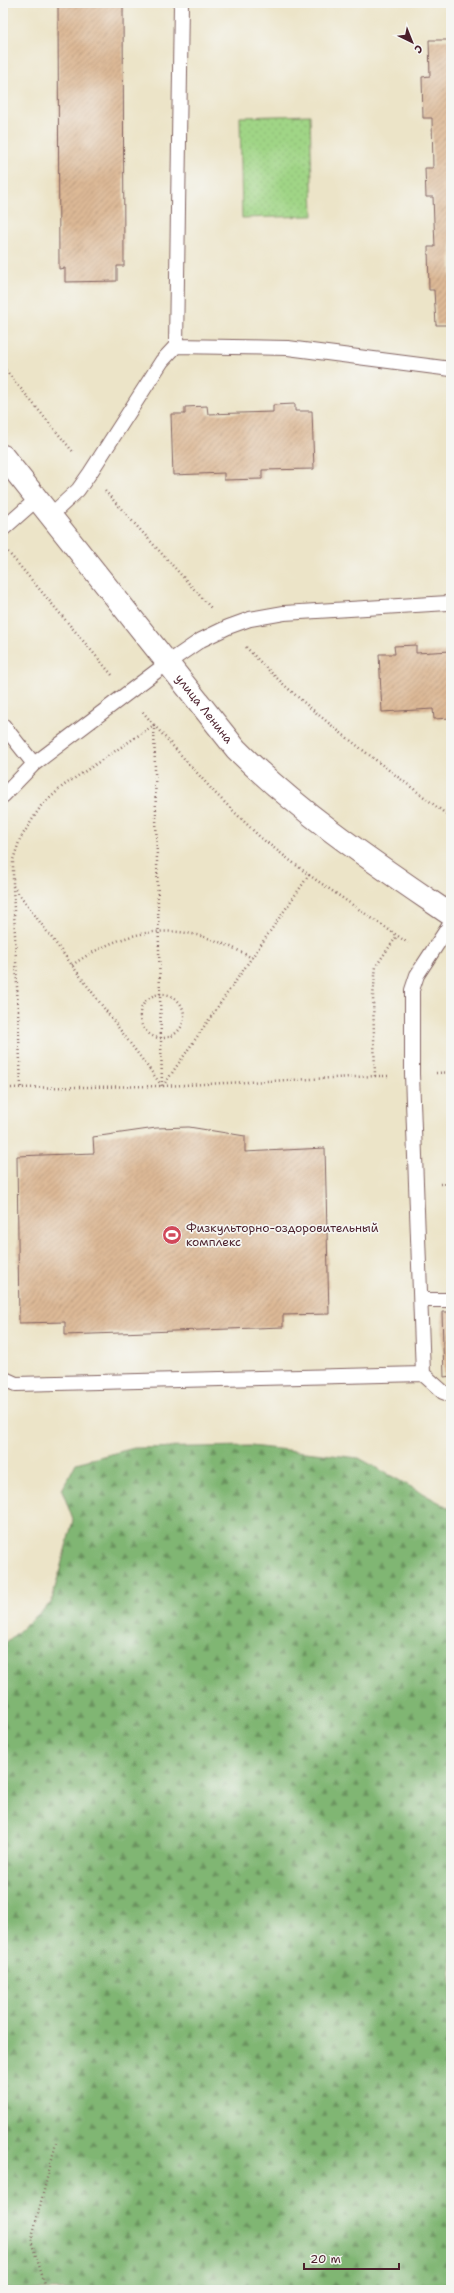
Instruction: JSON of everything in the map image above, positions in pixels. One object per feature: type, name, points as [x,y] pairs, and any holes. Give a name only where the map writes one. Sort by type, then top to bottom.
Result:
[{"type":"street","name":"улица Ленина","points":[[3,456],[166,664],[236,750],[272,785],[346,843],[451,915]]},
{"type":"lane","points":[[50,516],[78,490],[162,361],[176,346],[181,3]]},
{"type":"lane","points":[[176,346],[288,348],[451,368]]},
{"type":"lane","points":[[3,529],[37,499]]},
{"type":"lane","points":[[3,796],[34,764],[166,664],[201,640],[228,627],[250,619],[284,613],[448,603],[451,601]]},
{"type":"lane","points":[[3,726],[34,764]]},
{"type":"lane","points":[[423,1374],[411,1007],[412,990],[417,975],[428,956],[451,923]]},
{"type":"lane","points":[[421,1300],[451,1300]]},
{"type":"lane","points":[[3,1378],[16,1384],[423,1374],[443,1392],[451,1395]]},
{"type":"path","points":[[3,367],[90,473],[270,673],[300,699],[451,818]]},
{"type":"path","points":[[3,546],[154,725],[216,794],[261,838],[309,875],[428,956]]},
{"type":"path","points":[[21,1087],[13,886],[13,860],[20,839],[41,806],[63,786],[154,725]]},
{"type":"path","points":[[154,725],[162,1086]]},
{"type":"path","points":[[162,1086],[309,875]]},
{"type":"path","points":[[13,886],[162,1086]]},
{"type":"path","points":[[72,965],[95,950],[120,938],[174,931],[202,935],[228,944],[252,958]]},
{"type":"path","points":[[3,1088],[162,1086],[375,1076],[373,996],[376,966],[397,936]]},
{"type":"path","points":[[160,993],[172,996],[181,1003],[184,1015],[182,1027],[173,1036],[161,1039],[150,1036],[142,1028],[138,1017],[141,1005],[149,997],[160,993]]},
{"type":"path","points":[[47,2290],[31,2241],[56,2143]]},
{"type":"green space","points":[[310,115],[313,216],[242,218],[240,117]]},
{"type":"green space","points":[[251,1446],[359,1458],[451,1509],[451,2290],[3,2290],[3,1645],[51,1603],[73,1520],[62,1490],[76,1463],[134,1448]]},
{"type":"building","points":[[58,3],[123,3],[124,266],[117,266],[117,281],[65,282],[65,268],[59,269]]},
{"type":"building","points":[[429,40],[451,40],[451,325],[436,325],[434,290],[429,290],[428,247],[435,247],[433,197],[426,197],[425,168],[433,168],[432,118],[423,118],[422,77],[430,76]]},
{"type":"building","points":[[295,404],[295,411],[312,411],[314,469],[262,470],[262,479],[224,480],[224,473],[173,475],[171,414],[185,414],[185,407],[207,406],[208,414],[273,412],[273,405]]},
{"type":"building","points":[[416,645],[416,653],[451,651],[451,718],[434,719],[433,709],[382,712],[379,654],[395,654],[394,646]]},
{"type":"building","name":"Физкульторно-оздоровительный комплекс","points":[[189,1127],[245,1136],[245,1152],[325,1148],[329,1314],[283,1315],[283,1327],[65,1335],[65,1322],[19,1323],[17,1156],[94,1153],[93,1137],[156,1128]]},
{"type":"building","points":[[442,1312],[451,1312],[451,1376],[444,1377]]},
{"type":"place","name":"Физкульторно-оздоровительный комплекс","points":[[172,1235]]}]
